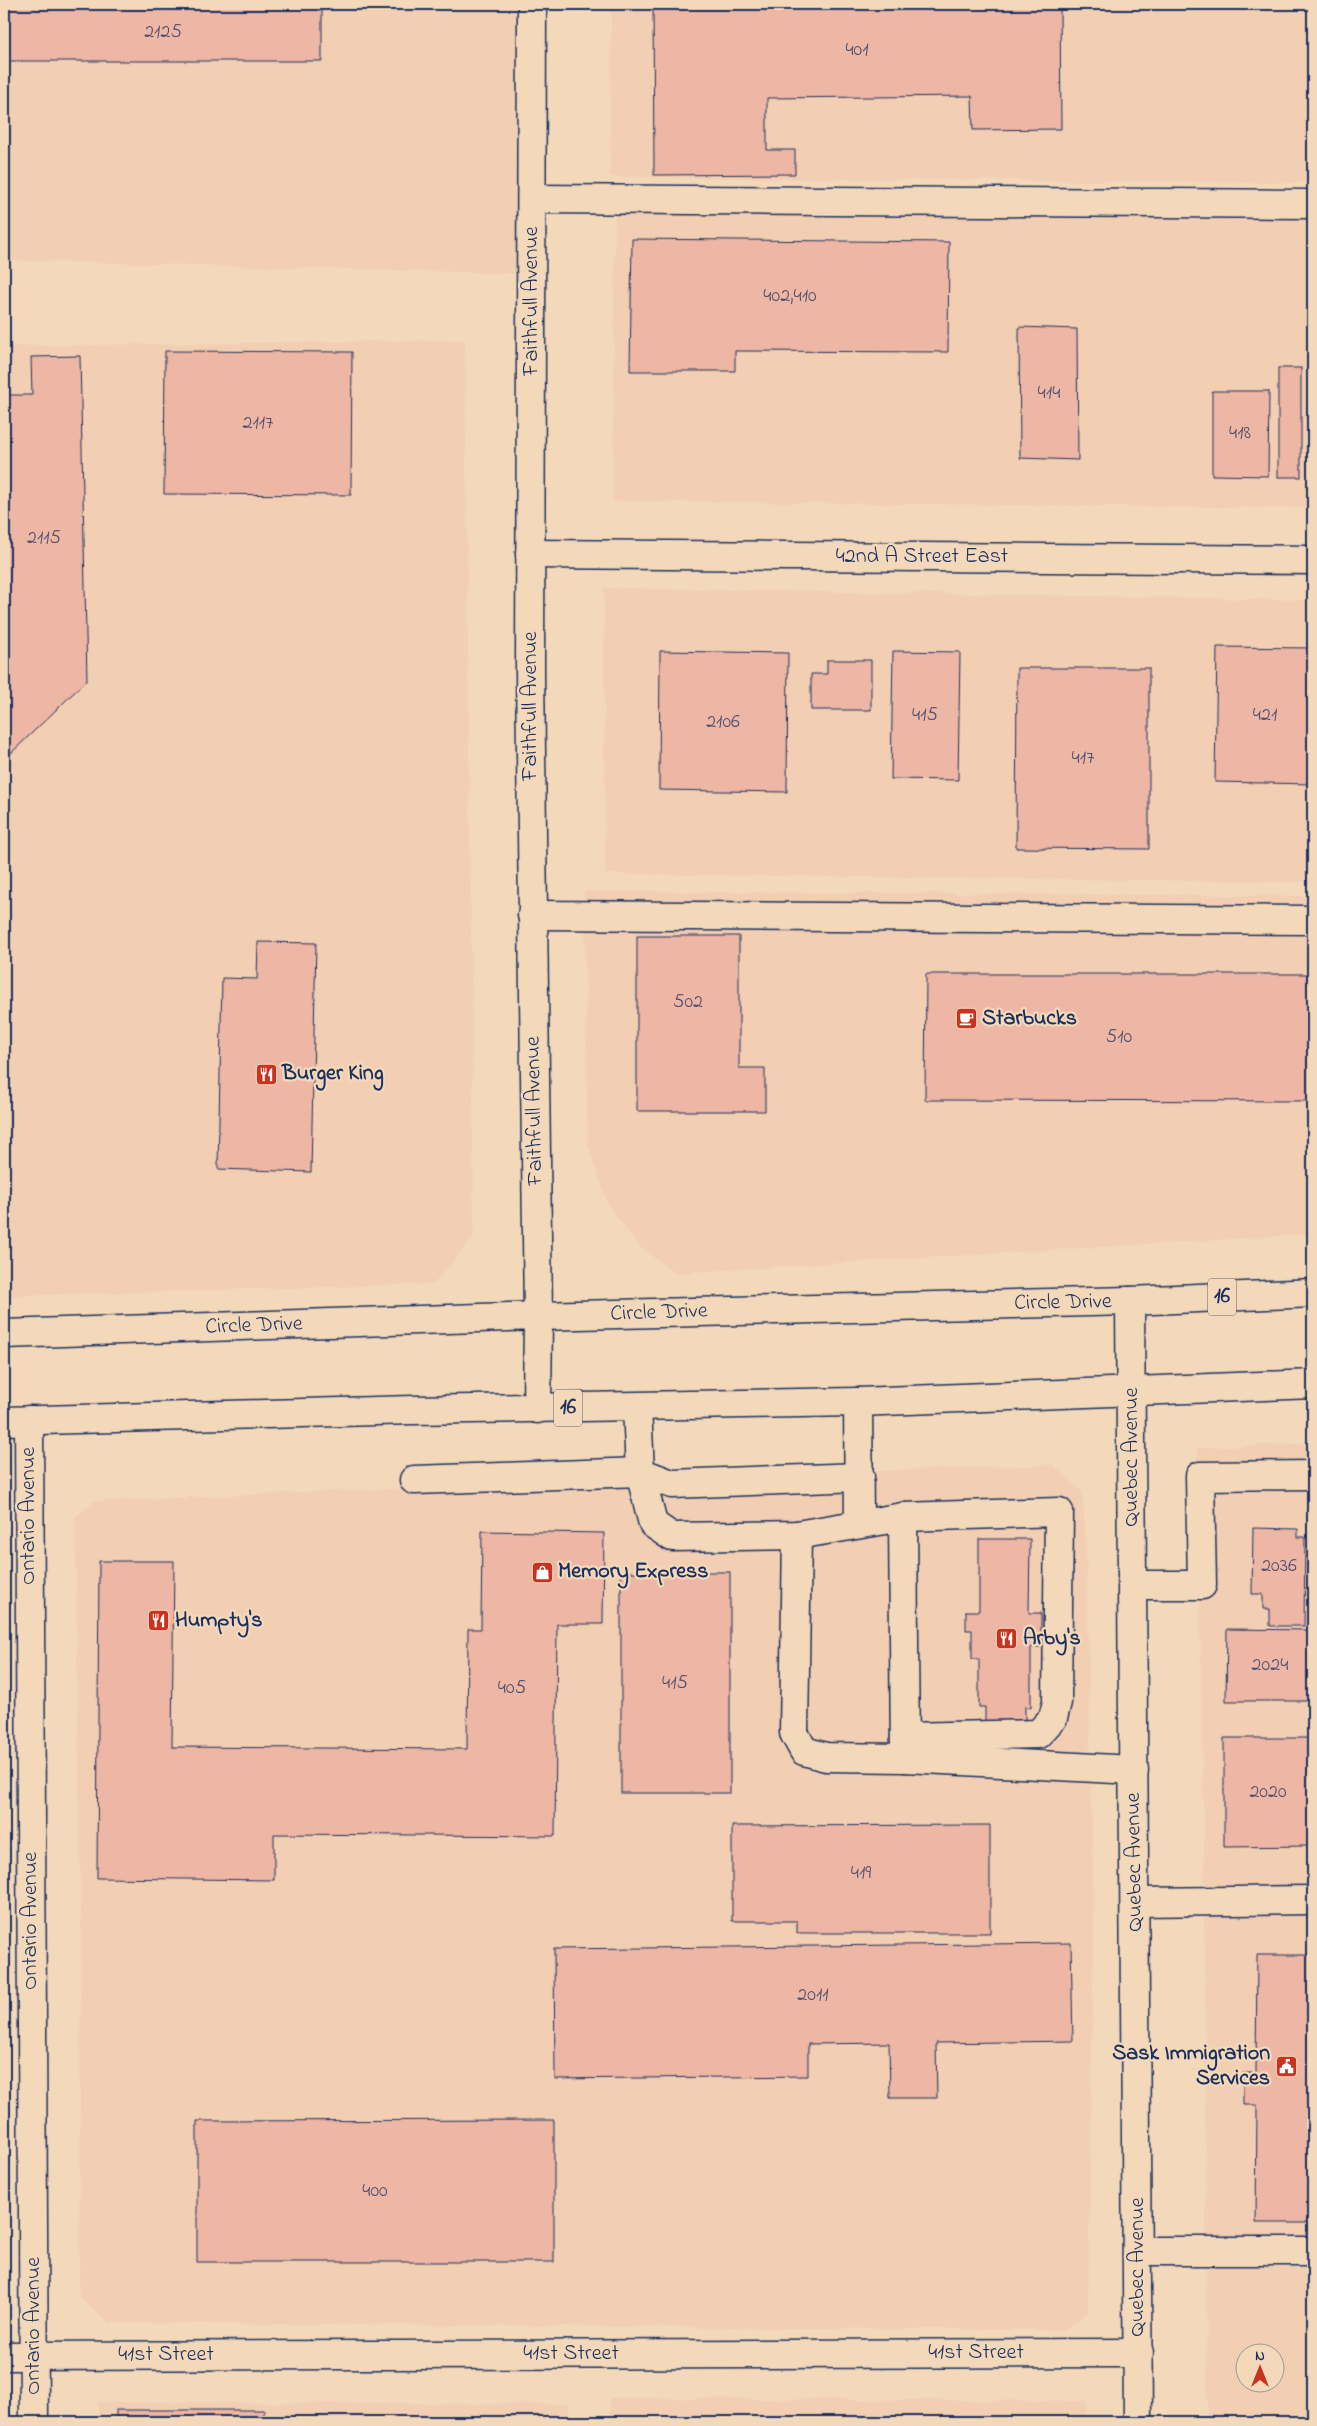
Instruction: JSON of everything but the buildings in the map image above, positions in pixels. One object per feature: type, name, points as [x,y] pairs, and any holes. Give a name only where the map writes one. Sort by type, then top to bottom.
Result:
[{"type":"main road","name":"Faithfull Avenue","points":[[532,4],[530,554],[532,915],[538,1316],[537,1409]]},
{"type":"main road","points":[[532,199],[1313,204]]},
{"type":"main road","name":"42nd A Street East","points":[[530,554],[1313,560]]},
{"type":"main road","points":[[532,915],[1313,920]]},
{"type":"main road","name":"Circle Drive","points":[[4,1334],[538,1316],[1130,1301],[1313,1293]]},
{"type":"main road","name":"Quebec Avenue","points":[[1130,1301],[1138,2422]]},
{"type":"main road","name":"16","points":[[16,1420],[858,1402],[1313,1384]]},
{"type":"main road","points":[[858,1402],[859,1523]]},
{"type":"main road","points":[[637,1407],[640,1472],[652,1524],[672,1537],[796,1535],[903,1517],[1059,1512],[1057,1702],[1053,1718],[1038,1734],[826,1756],[804,1751],[794,1733],[796,1535]]},
{"type":"main road","name":"Ontario Avenue","points":[[16,1420],[34,2422]]},
{"type":"main road","points":[[414,1480],[640,1472],[672,1484],[860,1477]]},
{"type":"main road","points":[[1133,1585],[1202,1585],[1200,1476],[1313,1475]]},
{"type":"main road","points":[[903,1517],[905,1748]]},
{"type":"main road","points":[[905,1748],[1134,1770]]},
{"type":"main road","points":[[1135,1902],[1313,1900]]},
{"type":"main road","points":[[1138,2251],[1313,2251]]},
{"type":"main road","name":"41st Street","points":[[4,2356],[1139,2352]]},
{"type":"shaded area","points":[[4,4],[532,4],[532,274],[4,260]]},
{"type":"shaded area","points":[[611,4],[1313,4],[1313,183],[610,177]]},
{"type":"shaded area","points":[[615,211],[1313,217],[1313,508],[613,501]]},
{"type":"shaded area","points":[[465,340],[474,1236],[434,1284],[4,1296],[4,346]]},
{"type":"shaded area","points":[[604,588],[1313,600],[1313,882],[605,874]]},
{"type":"shaded area","points":[[584,891],[1313,896],[1313,1234],[675,1273],[639,1246],[609,1207],[588,1145]]},
{"type":"shaded area","points":[[1313,1443],[1313,2422],[1207,2422],[1204,1849],[1197,1448]]},
{"type":"shaded area","points":[[1053,1465],[1082,1491],[1086,1540],[1094,1930],[1088,2312],[1066,2330],[110,2323],[79,2297],[81,1915],[75,1517],[95,1501],[607,1480]]},
{"type":"shaded area","points":[[610,2398],[1086,2401],[1086,2422],[610,2422]]},
{"type":"shaded area","points":[[98,2402],[568,2404],[568,2422],[98,2422]]},
{"type":"place","name":"Starbucks","points":[[966,1019]]},
{"type":"place","name":"Burger King","points":[[266,1074]]},
{"type":"place","name":"Memory Express","points":[[542,1572]]},
{"type":"place","name":"Humpty's","points":[[159,1621]]},
{"type":"place","name":"Arby's","points":[[1007,1639]]},
{"type":"place","name":"Sask Immigration Services","points":[[1286,2067]]}]
